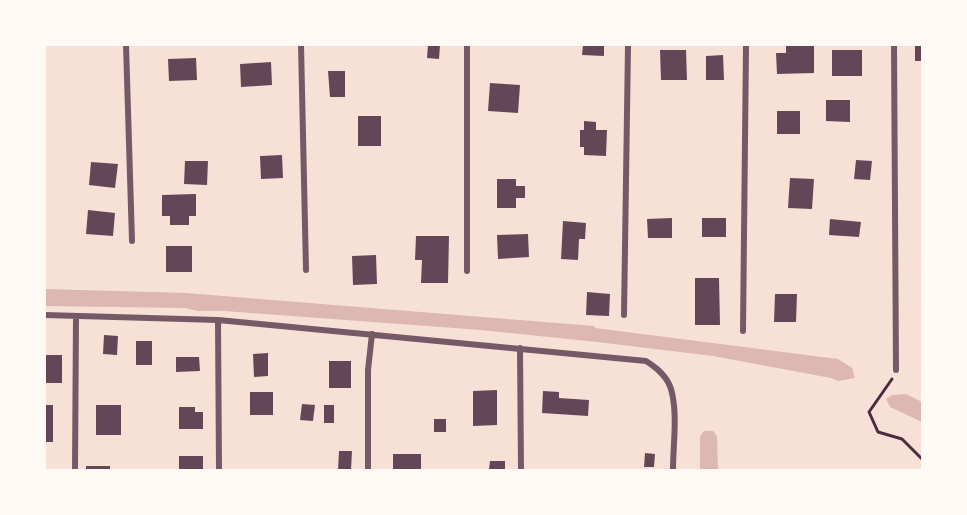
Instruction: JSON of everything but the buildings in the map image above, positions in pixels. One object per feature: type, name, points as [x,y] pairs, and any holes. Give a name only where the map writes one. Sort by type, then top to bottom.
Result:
[{"type":"street","points":[[126,45],[132,241]]},
{"type":"street","points":[[301,45],[306,270]]},
{"type":"street","points":[[467,45],[467,271]]},
{"type":"street","points":[[624,315],[628,45]]},
{"type":"street","points":[[743,331],[746,45]]},
{"type":"street","points":[[894,45],[896,370]]},
{"type":"street","points":[[45,315],[218,320],[646,361],[660,370],[671,388],[674,411],[673,470]]},
{"type":"street","points":[[75,470],[76,316]]},
{"type":"street","points":[[218,320],[219,470]]},
{"type":"street","points":[[368,470],[368,370],[372,334]]},
{"type":"street","points":[[520,348],[521,470]]},
{"type":"path","points":[[896,370],[869,412],[878,432],[902,439],[922,459]]},
{"type":"shaded area","points":[[45,289],[186,293],[594,326],[595,328],[838,359],[852,368],[855,378],[838,381],[713,356],[481,330],[198,311],[185,308],[45,306]]},
{"type":"shaded area","points":[[906,394],[922,402],[922,422],[890,407],[886,399],[892,395]]},
{"type":"shaded area","points":[[704,431],[713,431],[717,436],[718,470],[700,470],[700,436]]}]
